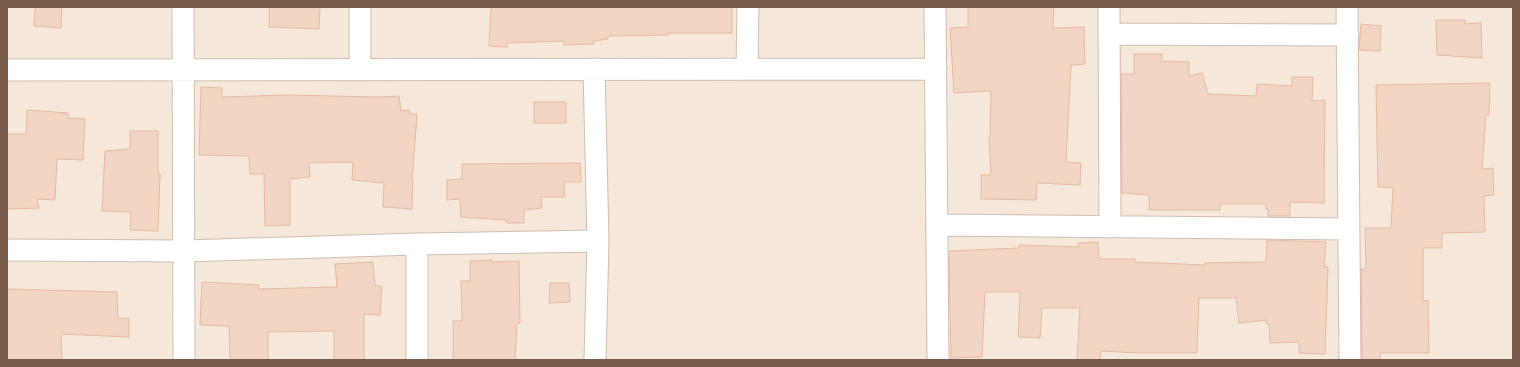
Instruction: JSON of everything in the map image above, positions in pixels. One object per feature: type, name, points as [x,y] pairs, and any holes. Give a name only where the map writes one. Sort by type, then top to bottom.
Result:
[{"type":"street","points":[[182,7],[184,360]]},
{"type":"street","points":[[360,7],[360,69]]},
{"type":"street","points":[[747,68],[748,7]]},
{"type":"street","points":[[935,7],[938,360]]},
{"type":"street","points":[[1109,7],[1110,227]]},
{"type":"street","points":[[1348,7],[1350,360]]},
{"type":"street","points":[[1109,34],[1348,35]]},
{"type":"street","points":[[7,70],[747,68],[936,69]]},
{"type":"street","points":[[594,69],[598,241],[595,360]]},
{"type":"street","points":[[937,225],[1349,229]]},
{"type":"street","points":[[7,250],[184,251],[417,244],[598,241]]},
{"type":"street","points":[[416,360],[417,244]]},
{"type":"shaded area","points":[[7,7],[1513,7],[1513,360],[7,360]]},
{"type":"building","points":[[35,7],[62,7],[61,28],[34,26]]},
{"type":"building","points":[[269,7],[320,7],[319,29],[269,27]]},
{"type":"building","points":[[491,7],[732,7],[732,33],[668,33],[668,35],[608,36],[608,39],[594,41],[594,44],[564,45],[564,41],[507,43],[507,47],[489,46]]},
{"type":"building","points":[[968,7],[1054,7],[1053,28],[1084,27],[1085,64],[1071,65],[1066,162],[1081,163],[1080,185],[1037,183],[1036,200],[981,199],[981,175],[991,175],[989,137],[991,91],[954,93],[950,28],[968,27]]},
{"type":"building","points":[[1436,20],[1465,20],[1465,24],[1481,23],[1482,58],[1437,55]]},
{"type":"building","points":[[1361,24],[1381,26],[1380,51],[1359,50]]},
{"type":"building","points":[[1134,54],[1162,54],[1162,61],[1189,62],[1189,76],[1202,73],[1208,94],[1256,96],[1257,84],[1292,86],[1292,77],[1313,77],[1312,101],[1325,100],[1324,203],[1290,202],[1290,216],[1268,216],[1266,204],[1220,204],[1220,210],[1149,210],[1149,195],[1122,193],[1121,74],[1134,74]]},
{"type":"building","points":[[1490,83],[1489,115],[1486,115],[1482,169],[1493,168],[1494,195],[1484,196],[1485,232],[1442,233],[1442,248],[1423,248],[1423,301],[1428,300],[1429,353],[1380,353],[1380,360],[1362,360],[1361,269],[1366,269],[1365,228],[1391,228],[1393,188],[1378,187],[1376,85]]},
{"type":"building","points":[[201,87],[222,88],[222,97],[288,95],[399,96],[401,111],[409,110],[410,114],[417,114],[412,181],[412,209],[383,207],[384,183],[352,180],[353,162],[309,163],[310,177],[290,179],[290,225],[265,226],[264,174],[250,174],[249,156],[199,155]]},
{"type":"building","points":[[534,102],[566,102],[566,123],[534,123]]},
{"type":"building","points":[[27,110],[68,113],[68,118],[85,119],[83,160],[57,159],[55,200],[37,199],[39,208],[7,209],[7,134],[26,134]]},
{"type":"building","points":[[130,131],[158,131],[158,174],[160,174],[158,231],[130,230],[131,212],[102,211],[105,151],[130,149]]},
{"type":"building","points":[[580,163],[581,182],[564,182],[565,197],[541,197],[542,208],[524,210],[524,223],[506,223],[506,220],[461,217],[460,199],[447,200],[447,180],[462,179],[462,164]]},
{"type":"building","points":[[1267,240],[1326,242],[1324,267],[1328,267],[1325,354],[1299,353],[1299,342],[1270,343],[1269,324],[1266,324],[1266,320],[1239,323],[1236,298],[1199,298],[1197,353],[1139,353],[1101,351],[1100,360],[1077,360],[1080,308],[1042,308],[1040,338],[1018,337],[1020,292],[985,292],[982,357],[951,358],[949,251],[1019,248],[1019,245],[1078,247],[1078,243],[1098,242],[1099,259],[1135,259],[1135,262],[1205,265],[1205,263],[1266,262]]},
{"type":"building","points":[[492,260],[492,262],[519,261],[520,323],[517,323],[515,360],[453,360],[453,321],[462,321],[461,281],[470,281],[470,261]]},
{"type":"building","points":[[373,262],[375,286],[382,286],[380,315],[364,314],[364,360],[334,360],[334,331],[268,332],[268,360],[230,360],[229,326],[200,325],[202,282],[259,285],[258,289],[337,287],[335,264]]},
{"type":"building","points":[[550,283],[569,283],[570,302],[549,303]]},
{"type":"building","points":[[7,289],[117,292],[118,318],[129,319],[129,337],[61,334],[62,360],[7,360]]}]
